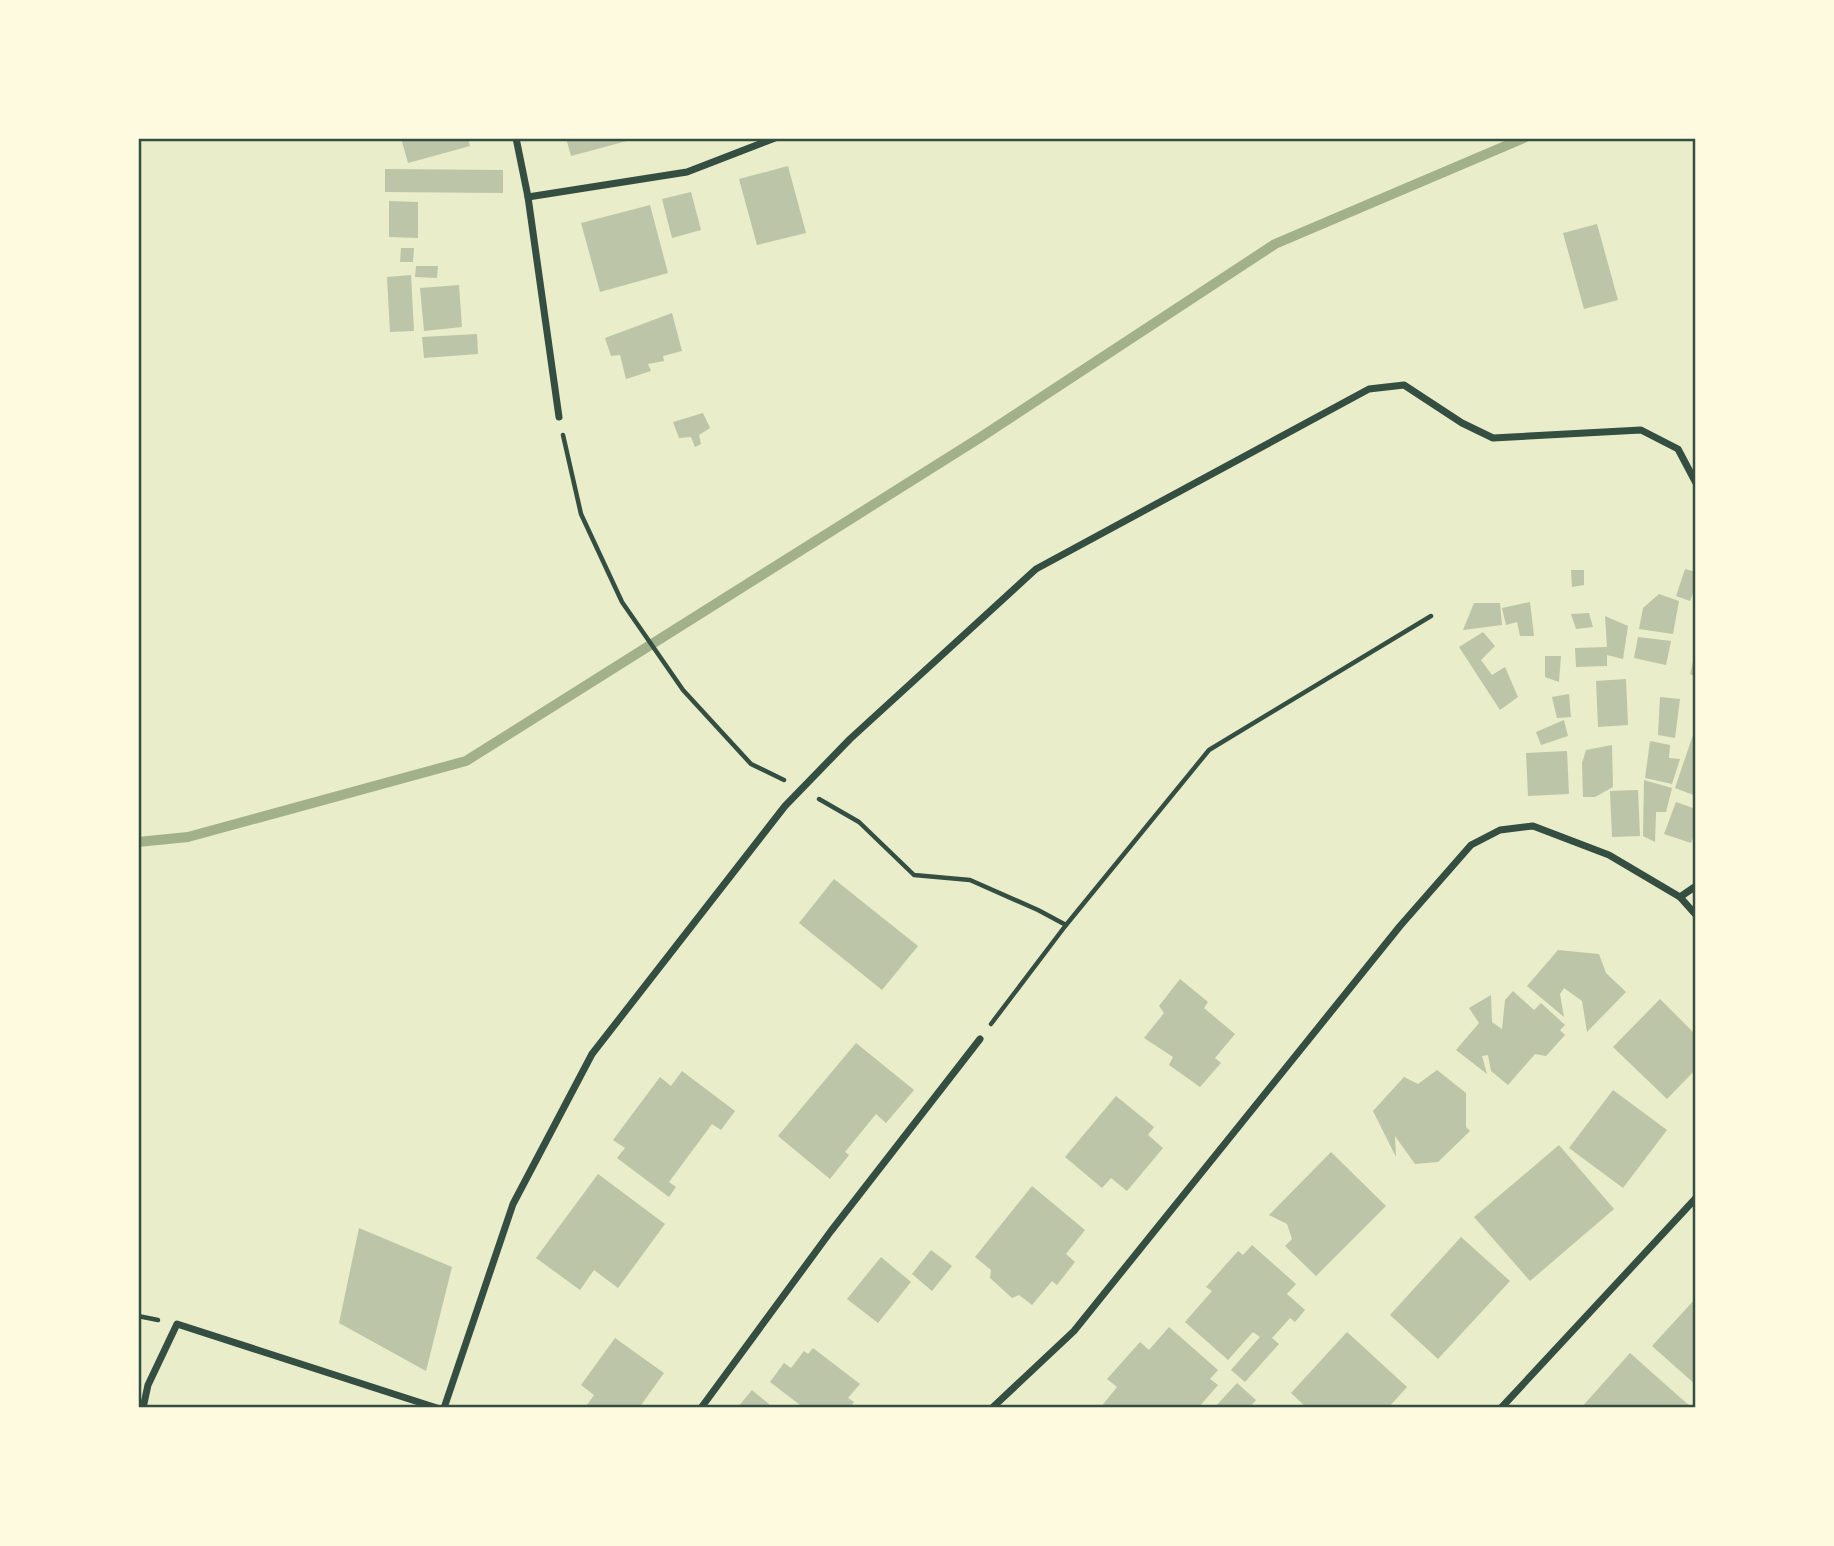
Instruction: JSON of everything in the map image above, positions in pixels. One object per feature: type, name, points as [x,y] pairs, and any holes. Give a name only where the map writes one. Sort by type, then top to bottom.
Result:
[{"type":"street","points":[[516,138],[528,197],[559,417]]},
{"type":"street","points":[[528,197],[687,172],[775,138]]},
{"type":"street","points":[[444,1408],[513,1204],[592,1054],[785,806],[850,739],[1036,569],[1369,389],[1404,385],[1462,423],[1493,438],[1642,430],[1678,449],[1696,483]]},
{"type":"street","points":[[992,1408],[1074,1331],[1392,937],[1471,845],[1500,830],[1534,826],[1609,855],[1680,897],[1696,915]]},
{"type":"street","points":[[1680,897],[1696,886]]},
{"type":"street","points":[[701,1408],[831,1231],[980,1039]]},
{"type":"street","points":[[1500,1408],[1696,1198]]},
{"type":"street","points":[[143,1408],[148,1385],[177,1324],[437,1408]]},
{"type":"path","points":[[559,417],[581,514],[622,602],[683,690],[751,764],[802,789],[859,822],[914,875],[970,880],[1038,909],[1066,925]]},
{"type":"path","points":[[980,1039],[1066,925],[1209,750],[1431,616]]},
{"type":"building","points":[[401,138],[468,138],[470,146],[408,163]]},
{"type":"building","points":[[566,138],[626,138],[627,141],[571,156]]},
{"type":"building","points":[[788,166],[806,233],[757,245],[739,179]]},
{"type":"building","points":[[385,169],[503,170],[503,193],[385,192]]},
{"type":"building","points":[[691,192],[701,230],[672,238],[662,199]]},
{"type":"building","points":[[389,201],[418,202],[418,238],[389,237]]},
{"type":"building","points":[[650,205],[668,273],[600,292],[581,223]]},
{"type":"building","points":[[1597,224],[1618,300],[1584,309],[1563,233]]},
{"type":"building","points":[[401,248],[414,248],[413,262],[400,262]]},
{"type":"building","points":[[416,266],[438,266],[437,278],[415,277]]},
{"type":"building","points":[[411,275],[414,331],[390,332],[387,277]]},
{"type":"building","points":[[459,285],[462,327],[424,331],[420,288]]},
{"type":"building","points":[[672,313],[682,351],[663,356],[664,361],[648,364],[651,371],[626,379],[620,355],[611,356],[605,338]]},
{"type":"building","points":[[477,334],[478,354],[424,358],[422,337]]},
{"type":"building","points":[[703,413],[710,428],[699,435],[701,444],[695,447],[691,437],[679,438],[673,422]]},
{"type":"building","points":[[1685,569],[1696,572],[1696,585],[1690,601],[1676,596]]},
{"type":"building","points":[[1571,570],[1584,570],[1584,585],[1572,587]]},
{"type":"building","points":[[1659,594],[1679,601],[1673,634],[1639,629],[1643,608]]},
{"type":"building","points":[[1530,602],[1534,636],[1520,636],[1517,622],[1506,625],[1502,608]]},
{"type":"building","points":[[1474,603],[1500,603],[1502,625],[1463,630]]},
{"type":"building","points":[[1589,613],[1593,627],[1576,629],[1571,614]]},
{"type":"building","points":[[1605,616],[1628,626],[1623,659],[1607,655],[1607,666],[1576,667],[1575,648],[1607,647]]},
{"type":"building","points":[[1483,632],[1495,646],[1481,660],[1492,675],[1505,667],[1518,697],[1500,710],[1459,647]]},
{"type":"building","points":[[1638,637],[1671,641],[1666,665],[1634,658]]},
{"type":"building","points":[[1696,653],[1696,677],[1690,674]]},
{"type":"building","points":[[1545,656],[1561,656],[1559,682],[1545,677]]},
{"type":"building","points":[[1626,679],[1628,725],[1598,727],[1596,681]]},
{"type":"building","points":[[1569,694],[1571,717],[1557,718],[1552,697]]},
{"type":"building","points":[[1660,697],[1680,699],[1675,738],[1658,735]]},
{"type":"building","points":[[1564,720],[1568,736],[1541,745],[1536,732]]},
{"type":"building","points":[[1696,729],[1696,796],[1675,788]]},
{"type":"building","points":[[1650,741],[1670,745],[1669,758],[1680,759],[1672,784],[1645,778]]},
{"type":"building","points":[[1612,745],[1613,787],[1595,797],[1583,797],[1582,763],[1586,750]]},
{"type":"building","points":[[1567,751],[1569,794],[1528,796],[1526,753]]},
{"type":"building","points":[[1644,780],[1672,788],[1666,812],[1656,812],[1655,842],[1643,836]]},
{"type":"building","points":[[1638,790],[1640,836],[1612,837],[1610,791]]},
{"type":"building","points":[[1676,802],[1696,809],[1696,831],[1691,843],[1664,834]]},
{"type":"building","points":[[834,879],[918,946],[882,990],[799,923]]},
{"type":"building","points":[[1558,950],[1599,954],[1606,973],[1626,992],[1587,1032],[1582,1001],[1564,988],[1560,994],[1564,1017],[1527,986]]},
{"type":"building","points":[[1180,979],[1208,1002],[1204,1008],[1235,1034],[1215,1058],[1221,1063],[1200,1087],[1169,1065],[1173,1057],[1144,1038],[1164,1013],[1159,1006]]},
{"type":"building","points":[[1513,991],[1534,1010],[1541,1003],[1565,1025],[1560,1030],[1565,1035],[1546,1056],[1535,1054],[1508,1085],[1491,1071],[1488,1055],[1482,1056],[1487,1074],[1456,1050],[1479,1023],[1469,1008],[1491,995],[1492,1022],[1502,1029],[1505,1000]]},
{"type":"building","points":[[1660,999],[1696,1035],[1696,1069],[1667,1099],[1613,1047]]},
{"type":"building","points":[[856,1043],[914,1090],[886,1123],[876,1114],[845,1152],[849,1155],[830,1179],[778,1136]]},
{"type":"building","points":[[1437,1070],[1466,1093],[1466,1127],[1470,1131],[1438,1162],[1415,1164],[1395,1136],[1396,1157],[1373,1111],[1404,1077],[1418,1084]]},
{"type":"building","points":[[682,1071],[735,1111],[721,1130],[712,1124],[669,1182],[676,1187],[669,1197],[617,1158],[625,1148],[613,1140],[660,1077],[671,1086]]},
{"type":"building","points":[[1613,1090],[1667,1130],[1623,1188],[1569,1148]]},
{"type":"building","points":[[1116,1096],[1154,1127],[1148,1135],[1163,1148],[1127,1191],[1111,1178],[1102,1188],[1065,1157]]},
{"type":"building","points":[[1559,1145],[1614,1209],[1530,1281],[1474,1217]]},
{"type":"building","points":[[1331,1152],[1386,1206],[1316,1276],[1285,1246],[1292,1239],[1287,1224],[1269,1215]]},
{"type":"building","points":[[598,1174],[665,1224],[618,1288],[594,1270],[580,1290],[536,1258]]},
{"type":"building","points":[[1032,1186],[1085,1230],[1066,1254],[1075,1262],[1057,1285],[1052,1281],[1032,1305],[1019,1295],[1012,1298],[990,1278],[991,1270],[975,1257]]},
{"type":"building","points":[[359,1228],[452,1267],[426,1371],[339,1323]]},
{"type":"building","points":[[1461,1237],[1510,1281],[1438,1359],[1390,1315]]},
{"type":"building","points":[[1252,1245],[1296,1284],[1287,1294],[1305,1310],[1295,1322],[1290,1318],[1272,1338],[1279,1344],[1245,1382],[1231,1370],[1260,1337],[1253,1332],[1228,1360],[1185,1322],[1212,1291],[1206,1287],[1238,1251],[1243,1255]]},
{"type":"building","points":[[931,1250],[952,1266],[932,1291],[912,1274]]},
{"type":"building","points":[[881,1257],[911,1282],[878,1323],[847,1299]]},
{"type":"building","points":[[1696,1298],[1696,1385],[1652,1346]]},
{"type":"building","points":[[1169,1327],[1218,1370],[1210,1379],[1218,1385],[1198,1408],[1100,1408],[1117,1387],[1107,1379],[1140,1342],[1149,1350]]},
{"type":"building","points":[[1347,1332],[1407,1387],[1388,1408],[1307,1408],[1291,1393]]},
{"type":"building","points":[[615,1338],[664,1373],[639,1408],[585,1408],[594,1395],[581,1385]]},
{"type":"building","points":[[813,1348],[860,1384],[848,1398],[854,1402],[850,1408],[804,1408],[770,1382],[784,1363],[791,1368],[804,1351],[808,1354]]},
{"type":"building","points":[[1630,1353],[1692,1408],[1581,1408]]},
{"type":"building","points":[[1237,1383],[1256,1400],[1249,1408],[1214,1408]]},
{"type":"building","points":[[752,1390],[769,1404],[770,1408],[737,1408]]},
{"type":"waterway","points":[[138,842],[188,837],[466,761],[981,437],[1275,244],[1524,138]]}]
